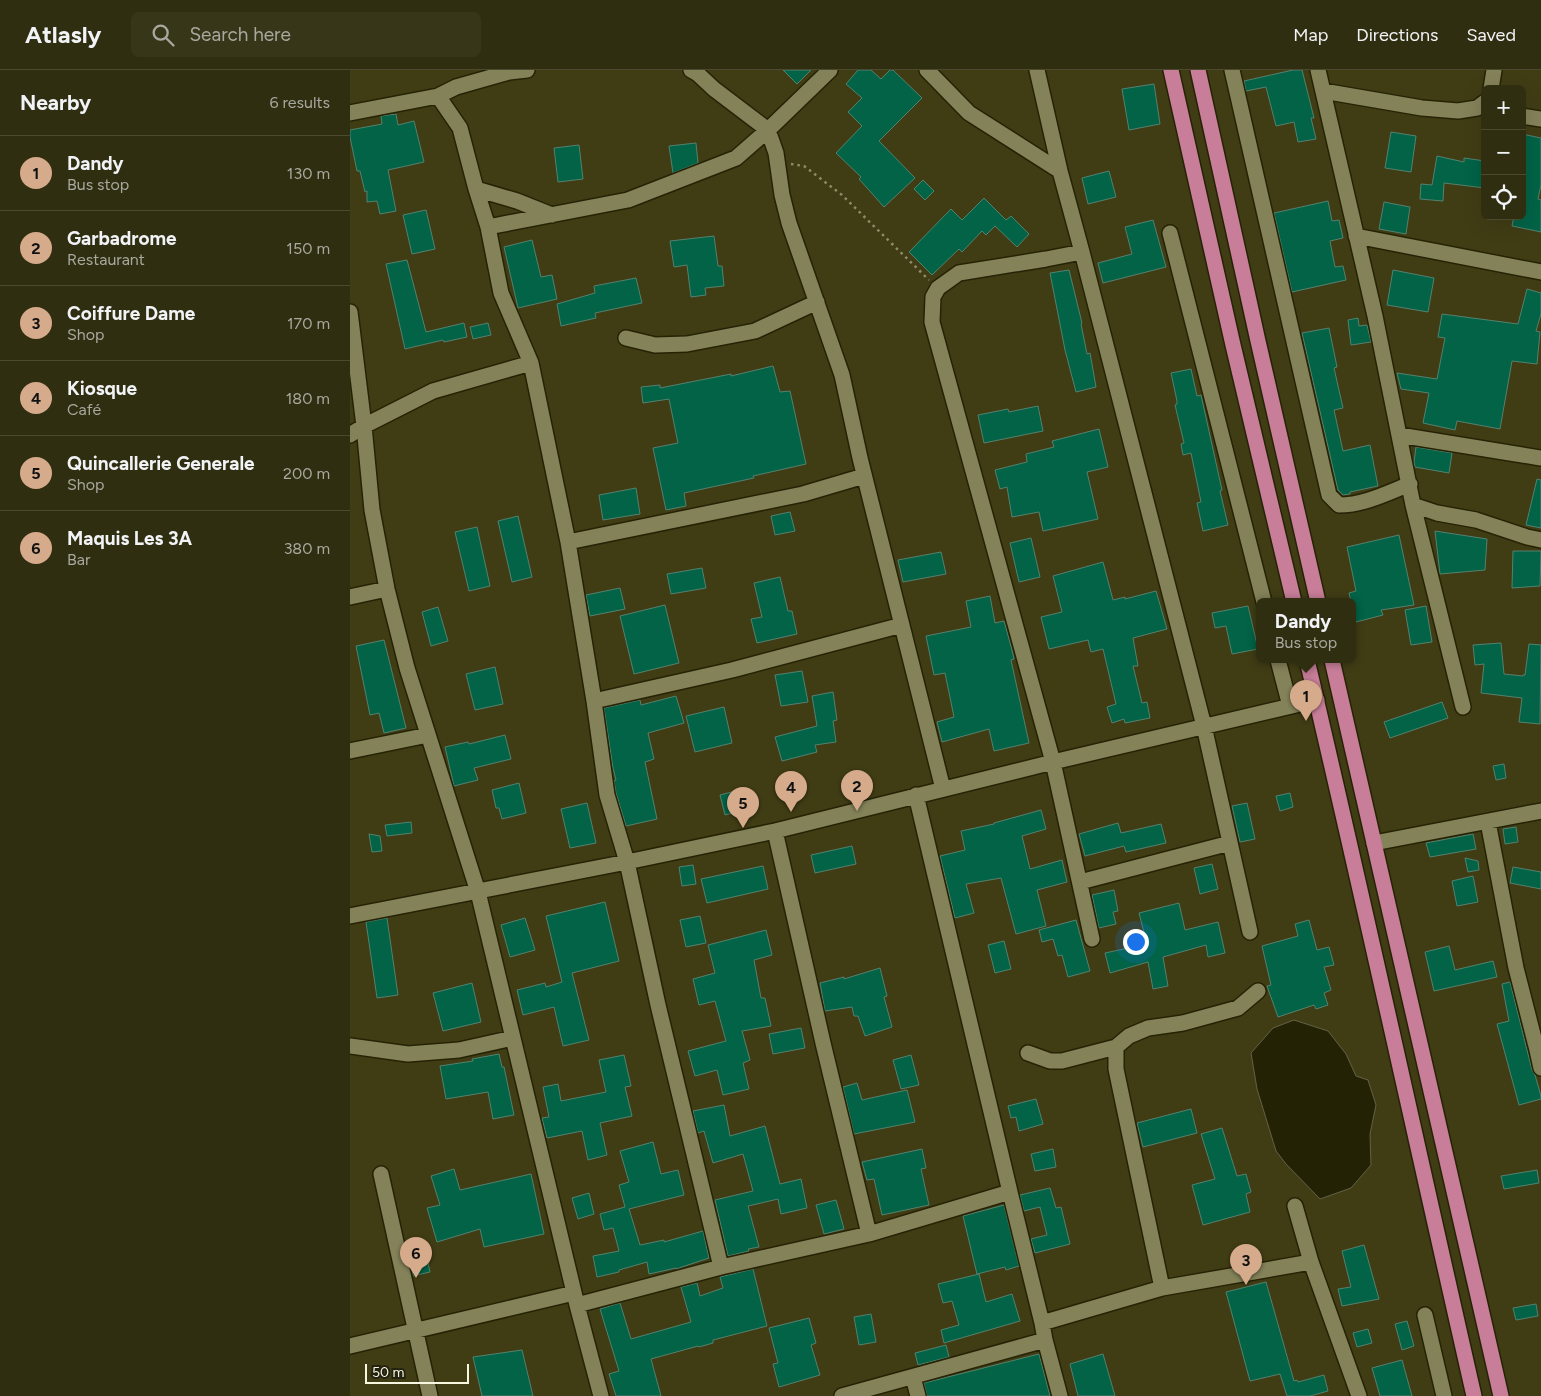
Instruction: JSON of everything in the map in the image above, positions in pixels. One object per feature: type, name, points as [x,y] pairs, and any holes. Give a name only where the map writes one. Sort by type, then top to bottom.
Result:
[{"type":"main road","points":[[1171,70],[1233,345],[1293,598]]},
{"type":"main road","points":[[1198,70],[1317,598]]},
{"type":"main road","points":[[1308,663],[1363,900],[1474,1396]]},
{"type":"main road","points":[[1333,663],[1500,1396]]},
{"type":"street","points":[[350,113],[438,96],[456,87],[500,74],[527,70]]},
{"type":"street","points":[[488,227],[628,200],[736,158],[830,70]]},
{"type":"street","points":[[928,70],[969,113],[1060,171]]},
{"type":"street","points":[[1037,70],[1060,171],[1204,726],[1250,932]]},
{"type":"street","points":[[1232,70],[1329,495],[1339,505],[1350,505],[1365,502],[1410,484]]},
{"type":"street","points":[[1318,70],[1375,316],[1413,505],[1463,707]]},
{"type":"street","points":[[1492,85],[1494,70]]},
{"type":"street","points":[[695,71],[714,89],[768,130],[773,140],[782,195],[790,224],[842,375],[864,476],[943,788]]},
{"type":"street","points":[[1323,91],[1422,108],[1458,111],[1481,106]]},
{"type":"street","points":[[438,96],[460,128],[488,227],[501,293],[530,363],[568,542],[607,795],[627,862],[658,1005],[721,1267]]},
{"type":"street","points":[[1526,117],[1541,119]]},
{"type":"street","points":[[476,189],[517,201],[552,215]]},
{"type":"street","points":[[1170,233],[1263,598]]},
{"type":"street","points":[[1356,236],[1541,272]]},
{"type":"street","points":[[1082,252],[959,273],[938,288],[933,297],[932,322],[1053,762],[1092,939]]},
{"type":"street","points":[[626,338],[655,345],[687,344],[726,337],[755,331],[817,302]]},
{"type":"street","points":[[350,312],[372,510],[386,589],[407,668],[478,892],[601,1396]]},
{"type":"street","points":[[350,435],[433,391],[530,363]]},
{"type":"street","points":[[1400,435],[1541,458]]},
{"type":"street","points":[[568,542],[803,494],[864,476]]},
{"type":"street","points":[[1413,505],[1436,513],[1476,520],[1541,540]]},
{"type":"street","points":[[350,597],[386,589]]},
{"type":"street","points":[[594,701],[732,670],[902,625]]},
{"type":"street","points":[[1279,663],[1290,706]]},
{"type":"street","points":[[350,916],[478,892],[775,831],[943,788],[1316,700]]},
{"type":"street","points":[[350,751],[428,735]]},
{"type":"street","points":[[916,795],[1045,1340],[1060,1396]]},
{"type":"street","points":[[1374,842],[1541,811]]},
{"type":"street","points":[[1488,822],[1516,968],[1539,1050],[1541,1068]]},
{"type":"street","points":[[775,831],[869,1234]]},
{"type":"street","points":[[1080,882],[1230,842]]},
{"type":"street","points":[[1028,1053],[1050,1061],[1062,1061],[1116,1047],[1129,1036],[1148,1028],[1183,1023],[1238,1008],[1258,991]]},
{"type":"street","points":[[350,1046],[408,1054],[459,1050],[513,1038]]},
{"type":"street","points":[[1116,1047],[1116,1069],[1162,1288]]},
{"type":"street","points":[[381,1174],[430,1396]]},
{"type":"street","points":[[350,1346],[576,1299],[869,1234],[1010,1192]]},
{"type":"street","points":[[1295,1206],[1311,1262],[1359,1396]]},
{"type":"street","points":[[1042,1322],[1162,1288],[1311,1262]]},
{"type":"street","points":[[1425,1315],[1444,1396]]},
{"type":"street","points":[[842,1396],[913,1378],[1045,1340]]},
{"type":"street","points":[[913,1378],[918,1396]]},
{"type":"path","points":[[778,162],[804,166],[842,195],[938,288]]},
{"type":"shaded area","points":[[1294,1020],[1328,1031],[1346,1054],[1356,1076],[1368,1080],[1376,1105],[1370,1134],[1371,1165],[1351,1188],[1320,1199],[1276,1151],[1257,1089],[1251,1053],[1273,1028]]},
{"type":"building","points":[[783,70],[811,70],[797,84]]},
{"type":"building","points":[[858,70],[871,70],[881,79],[890,70],[893,70],[922,98],[879,141],[915,178],[884,207],[859,179],[861,177],[836,153],[862,126],[848,112],[862,98],[846,84]]},
{"type":"building","points":[[1293,70],[1302,70],[1314,118],[1311,118],[1316,139],[1298,142],[1294,122],[1276,126],[1266,87],[1246,91],[1244,81]]},
{"type":"building","points":[[1154,84],[1160,124],[1129,130],[1122,89]]},
{"type":"building","points":[[396,114],[398,125],[414,121],[424,162],[388,170],[396,211],[380,214],[377,201],[367,202],[367,191],[365,192],[360,171],[357,171],[350,130],[382,124],[381,116]]},
{"type":"building","points":[[1391,132],[1416,136],[1411,172],[1385,168]]},
{"type":"building","points":[[1526,135],[1541,138],[1541,185],[1538,199],[1541,200],[1541,232],[1512,226],[1513,220],[1526,220]]},
{"type":"building","points":[[696,143],[698,163],[673,173],[669,146]]},
{"type":"building","points":[[579,145],[583,179],[558,182],[554,148]]},
{"type":"building","points":[[1437,156],[1464,162],[1464,158],[1481,160],[1481,188],[1444,183],[1443,201],[1420,199],[1421,184],[1432,185]]},
{"type":"building","points":[[1109,171],[1116,197],[1088,204],[1082,178]]},
{"type":"building","points":[[923,180],[934,191],[925,200],[914,189]]},
{"type":"building","points":[[984,198],[1006,220],[1011,216],[1029,234],[1017,247],[995,226],[986,235],[982,231],[962,252],[959,249],[932,275],[909,252],[951,209],[962,220]]},
{"type":"building","points":[[1328,201],[1332,221],[1339,220],[1343,238],[1330,241],[1335,267],[1343,266],[1346,280],[1292,292],[1274,213]]},
{"type":"building","points":[[1384,202],[1410,207],[1406,234],[1379,229]]},
{"type":"building","points":[[426,210],[435,249],[412,254],[403,215]]},
{"type":"building","points":[[1153,220],[1166,267],[1103,283],[1098,263],[1132,254],[1125,227]]},
{"type":"building","points":[[714,236],[718,266],[722,266],[724,286],[705,288],[706,295],[691,297],[687,265],[674,267],[670,241]]},
{"type":"building","points":[[532,240],[541,277],[552,275],[557,299],[518,308],[504,247]]},
{"type":"building","points":[[407,260],[426,332],[464,323],[467,337],[444,342],[443,340],[405,349],[386,264]]},
{"type":"building","points":[[1069,270],[1082,323],[1087,354],[1090,353],[1096,387],[1076,392],[1065,350],[1050,273]]},
{"type":"building","points":[[1393,270],[1434,278],[1428,312],[1387,305]]},
{"type":"building","points":[[636,278],[642,303],[595,313],[596,318],[561,326],[557,304],[595,293],[594,286]]},
{"type":"building","points":[[1527,289],[1541,293],[1541,314],[1536,331],[1540,332],[1537,364],[1512,361],[1500,429],[1457,421],[1455,430],[1423,423],[1429,393],[1401,389],[1397,373],[1437,379],[1445,338],[1438,337],[1442,314],[1518,324]]},
{"type":"building","points":[[1358,318],[1359,326],[1367,325],[1371,342],[1351,345],[1348,320]]},
{"type":"building","points":[[488,323],[491,335],[473,339],[470,327]]},
{"type":"building","points":[[1329,328],[1337,367],[1334,368],[1343,408],[1334,410],[1343,451],[1370,445],[1378,486],[1343,495],[1338,490],[1302,333]]},
{"type":"building","points":[[773,366],[780,392],[790,391],[806,464],[753,476],[754,478],[684,493],[686,506],[666,510],[653,448],[678,443],[669,399],[643,403],[641,387],[660,385],[660,388],[731,374],[731,376]]},
{"type":"building","points":[[1191,369],[1197,396],[1201,395],[1228,525],[1203,531],[1197,503],[1201,502],[1191,453],[1183,455],[1181,444],[1184,443],[1175,405],[1177,401],[1171,373]]},
{"type":"building","points":[[1038,406],[1043,431],[984,443],[978,415],[1008,409],[1009,412]]},
{"type":"building","points":[[1099,429],[1108,467],[1087,472],[1098,519],[1043,531],[1039,512],[1012,517],[1007,487],[1000,489],[995,470],[1027,462],[1026,454],[1054,447],[1052,441]]},
{"type":"building","points":[[1416,447],[1452,453],[1449,473],[1415,467]]},
{"type":"building","points":[[1537,479],[1541,480],[1541,528],[1526,525]]},
{"type":"building","points":[[636,488],[640,514],[603,520],[599,495]]},
{"type":"building","points":[[790,512],[795,531],[775,535],[771,516]]},
{"type":"building","points":[[518,516],[532,577],[512,582],[498,521]]},
{"type":"building","points":[[477,527],[490,586],[469,591],[455,532]]},
{"type":"building","points":[[1435,531],[1487,539],[1485,570],[1440,574]]},
{"type":"building","points":[[1399,535],[1414,605],[1381,610],[1383,615],[1356,622],[1356,598],[1350,598],[1349,593],[1356,591],[1347,547]]},
{"type":"building","points":[[1031,538],[1040,577],[1019,582],[1010,543]]},
{"type":"building","points":[[1513,551],[1541,551],[1540,586],[1512,588]]},
{"type":"building","points":[[941,552],[946,574],[903,582],[898,560]]},
{"type":"building","points":[[1103,562],[1113,600],[1156,591],[1167,629],[1133,638],[1138,666],[1133,666],[1142,703],[1147,702],[1150,718],[1125,723],[1124,719],[1112,723],[1107,707],[1116,704],[1103,649],[1091,652],[1088,640],[1049,649],[1041,617],[1062,612],[1053,576]]},
{"type":"building","points":[[702,568],[706,588],[671,594],[667,574]]},
{"type":"building","points":[[780,577],[788,611],[792,611],[797,634],[757,643],[751,619],[762,617],[754,583]]},
{"type":"building","points":[[620,588],[625,609],[590,616],[586,595]]},
{"type":"building","points":[[990,596],[995,623],[1004,621],[1012,650],[1014,659],[1011,660],[1029,743],[994,751],[989,729],[942,742],[937,722],[954,717],[945,673],[934,675],[926,636],[971,627],[966,601]]},
{"type":"building","points":[[665,605],[679,663],[634,674],[620,616]]},
{"type":"building","points":[[1248,606],[1256,640],[1256,649],[1232,654],[1226,626],[1215,628],[1212,613]]},
{"type":"building","points":[[1426,606],[1432,642],[1411,645],[1405,610]]},
{"type":"building","points":[[438,607],[448,641],[431,646],[422,612]]},
{"type":"building","points":[[384,640],[406,728],[384,733],[379,713],[370,715],[356,646]]},
{"type":"building","points":[[1501,643],[1504,674],[1523,676],[1525,675],[1529,644],[1541,645],[1540,724],[1519,722],[1522,698],[1481,693],[1484,664],[1475,665],[1473,645]]},
{"type":"building","points":[[495,667],[503,704],[475,710],[466,674]]},
{"type":"building","points":[[802,671],[808,702],[781,706],[775,675]]},
{"type":"building","points":[[833,692],[837,720],[833,721],[836,742],[815,745],[817,752],[782,761],[775,737],[817,726],[812,696]]},
{"type":"building","points":[[676,696],[684,723],[648,733],[654,759],[645,762],[657,819],[626,826],[616,793],[614,781],[616,780],[604,708],[640,700],[641,705]]},
{"type":"building","points":[[1442,702],[1448,718],[1390,738],[1384,722]]},
{"type":"building","points":[[724,707],[732,743],[695,752],[686,716]]},
{"type":"building","points":[[505,735],[511,759],[474,768],[478,780],[454,786],[445,747],[468,742],[469,744]]},
{"type":"building","points":[[1504,764],[1506,778],[1496,780],[1493,766]]},
{"type":"building","points":[[519,783],[526,813],[502,819],[499,808],[496,808],[492,790]]},
{"type":"building","points":[[743,789],[748,809],[725,815],[720,795]]},
{"type":"building","points":[[1290,793],[1293,807],[1280,811],[1276,796]]},
{"type":"building","points":[[587,803],[596,843],[570,848],[561,809]]},
{"type":"building","points":[[1247,803],[1255,839],[1240,842],[1232,806]]},
{"type":"building","points":[[1041,810],[1046,829],[1022,836],[1030,869],[1062,860],[1067,882],[1037,890],[1046,926],[1016,934],[1001,878],[966,884],[974,913],[955,918],[940,856],[965,850],[961,831],[994,824]]},
{"type":"building","points":[[411,822],[412,833],[387,836],[385,825]]},
{"type":"building","points":[[1118,823],[1121,833],[1161,824],[1166,843],[1126,852],[1124,846],[1085,856],[1079,834]]},
{"type":"building","points":[[1516,827],[1518,842],[1505,844],[1503,829]]},
{"type":"building","points":[[369,834],[380,836],[382,851],[372,852]]},
{"type":"building","points":[[1473,834],[1476,849],[1430,857],[1426,843]]},
{"type":"building","points":[[852,846],[856,864],[815,873],[811,855]]},
{"type":"building","points":[[1465,858],[1478,861],[1479,870],[1468,872]]},
{"type":"building","points":[[1212,864],[1218,889],[1200,894],[1194,868]]},
{"type":"building","points":[[693,865],[696,884],[682,886],[679,867]]},
{"type":"building","points":[[763,866],[768,889],[707,903],[701,879]]},
{"type":"building","points":[[1513,867],[1541,872],[1541,889],[1510,883]]},
{"type":"building","points":[[1473,876],[1478,902],[1457,906],[1452,881]]},
{"type":"building","points":[[1114,890],[1118,911],[1113,912],[1116,924],[1099,928],[1092,895]]},
{"type":"building","points":[[605,902],[619,961],[572,973],[589,1040],[563,1046],[554,1007],[523,1015],[517,990],[545,983],[546,987],[562,982],[546,916]]},
{"type":"building","points":[[1179,903],[1185,930],[1218,922],[1225,953],[1208,957],[1206,945],[1163,957],[1168,986],[1153,989],[1148,962],[1110,973],[1105,953],[1147,944],[1139,913]]},
{"type":"building","points":[[700,916],[706,943],[686,947],[680,920]]},
{"type":"building","points":[[387,918],[398,995],[377,998],[366,922]]},
{"type":"building","points":[[525,918],[535,950],[510,957],[501,925]]},
{"type":"building","points":[[1076,920],[1090,971],[1068,977],[1062,955],[1058,956],[1053,939],[1042,942],[1039,930]]},
{"type":"building","points":[[1309,920],[1317,950],[1329,947],[1334,965],[1324,967],[1331,990],[1324,993],[1328,1005],[1316,1009],[1314,1005],[1278,1017],[1267,986],[1271,985],[1262,946],[1298,936],[1295,924]]},
{"type":"building","points":[[766,930],[772,955],[754,960],[761,998],[765,998],[771,1026],[742,1031],[750,1060],[743,1063],[749,1089],[723,1095],[717,1070],[695,1076],[688,1051],[726,1041],[715,1001],[699,1005],[693,979],[715,973],[708,945]]},
{"type":"building","points":[[1004,941],[1011,969],[995,973],[988,945]]},
{"type":"building","points":[[1449,946],[1455,970],[1493,961],[1497,977],[1434,991],[1425,952]]},
{"type":"building","points":[[880,968],[887,996],[884,997],[892,1027],[865,1036],[858,1016],[854,1016],[852,1007],[825,1011],[820,983],[844,977],[844,979]]},
{"type":"building","points":[[1510,982],[1532,1070],[1541,1096],[1541,1099],[1519,1105],[1497,1024],[1509,1021],[1502,984]]},
{"type":"building","points":[[472,983],[481,1022],[443,1031],[433,993]]},
{"type":"building","points":[[801,1028],[805,1048],[773,1054],[769,1034]]},
{"type":"building","points":[[499,1054],[502,1067],[504,1067],[514,1115],[493,1119],[488,1092],[446,1099],[440,1066],[473,1061],[472,1059]]},
{"type":"building","points":[[624,1055],[631,1086],[625,1087],[632,1116],[600,1123],[607,1155],[588,1160],[582,1131],[547,1138],[542,1118],[549,1117],[543,1087],[558,1084],[561,1101],[606,1092],[599,1060]]},
{"type":"building","points":[[911,1055],[919,1085],[901,1089],[893,1060]]},
{"type":"building","points":[[857,1083],[862,1100],[907,1090],[915,1122],[854,1134],[843,1087]]},
{"type":"building","points":[[1036,1099],[1043,1124],[1019,1131],[1016,1117],[1011,1118],[1008,1106]]},
{"type":"building","points":[[724,1105],[730,1136],[765,1126],[780,1184],[801,1179],[807,1208],[781,1214],[778,1199],[748,1206],[759,1247],[728,1256],[715,1200],[753,1191],[743,1154],[713,1163],[704,1131],[698,1133],[693,1111]]},
{"type":"building","points":[[1191,1109],[1197,1133],[1143,1147],[1137,1123]]},
{"type":"building","points":[[1222,1128],[1237,1176],[1246,1174],[1251,1192],[1246,1194],[1250,1212],[1203,1225],[1192,1185],[1215,1179],[1201,1134]]},
{"type":"building","points":[[653,1142],[661,1174],[678,1170],[684,1195],[629,1209],[640,1245],[664,1240],[664,1242],[703,1231],[709,1258],[676,1269],[649,1274],[647,1262],[619,1270],[619,1272],[597,1277],[593,1256],[619,1251],[613,1228],[604,1230],[600,1214],[625,1207],[619,1185],[629,1182],[620,1151]]},
{"type":"building","points":[[922,1149],[926,1168],[921,1169],[929,1205],[882,1215],[874,1179],[867,1180],[862,1162]]},
{"type":"building","points":[[1053,1149],[1056,1167],[1035,1171],[1031,1154]]},
{"type":"building","points":[[454,1169],[460,1190],[531,1174],[544,1234],[484,1247],[480,1229],[437,1242],[427,1208],[440,1205],[431,1176]]},
{"type":"building","points":[[1537,1170],[1539,1183],[1504,1189],[1501,1176]]},
{"type":"building","points":[[1050,1188],[1056,1208],[1061,1207],[1070,1244],[1035,1253],[1031,1239],[1047,1235],[1040,1207],[1024,1211],[1020,1195]]},
{"type":"building","points":[[589,1193],[594,1214],[578,1219],[572,1198]]},
{"type":"building","points":[[836,1200],[844,1229],[824,1234],[816,1205]]},
{"type":"building","points":[[1004,1205],[1019,1266],[1006,1270],[1005,1267],[977,1274],[963,1216]]},
{"type":"building","points":[[423,1241],[430,1272],[413,1276],[406,1244]]},
{"type":"building","points":[[1364,1245],[1379,1299],[1342,1306],[1338,1289],[1351,1287],[1342,1251]]},
{"type":"building","points":[[753,1269],[767,1326],[713,1340],[713,1343],[699,1347],[651,1359],[661,1396],[616,1396],[609,1374],[619,1371],[600,1309],[620,1303],[631,1339],[691,1322],[681,1287],[697,1283],[700,1296],[723,1288],[720,1277]]},
{"type":"building","points":[[979,1274],[986,1302],[1012,1294],[1020,1321],[944,1343],[941,1330],[959,1325],[952,1301],[943,1303],[938,1284]]},
{"type":"building","points":[[1266,1282],[1294,1381],[1297,1380],[1298,1382],[1324,1375],[1328,1391],[1310,1396],[1287,1396],[1280,1374],[1250,1381],[1226,1292]]},
{"type":"building","points":[[1536,1304],[1538,1316],[1516,1320],[1513,1308]]},
{"type":"building","points":[[871,1314],[876,1342],[859,1345],[854,1317]]},
{"type":"building","points":[[809,1318],[816,1343],[811,1345],[820,1375],[779,1387],[773,1364],[778,1363],[769,1328]]},
{"type":"building","points":[[1407,1321],[1414,1346],[1402,1350],[1395,1324]]},
{"type":"building","points":[[1368,1329],[1372,1343],[1357,1347],[1353,1333]]},
{"type":"building","points":[[946,1345],[949,1357],[918,1365],[915,1353]]},
{"type":"building","points":[[522,1350],[533,1396],[482,1396],[473,1357]]},
{"type":"building","points":[[1039,1354],[1050,1396],[927,1396],[924,1383]]},
{"type":"building","points":[[1103,1354],[1115,1396],[1078,1396],[1070,1364]]},
{"type":"building","points":[[1402,1360],[1412,1396],[1380,1396],[1372,1368]]},
{"type":"place","name":"Dandy","points":[[1306,721]]},
{"type":"place","name":"Garbadrome","points":[[857,811]]},
{"type":"place","name":"Kiosque","points":[[791,812]]},
{"type":"place","name":"Quincallerie Generale","points":[[743,828]]},
{"type":"place","name":"Maquis Les 3A","points":[[416,1278]]},
{"type":"place","name":"Coiffure Dame","points":[[1246,1285]]}]
